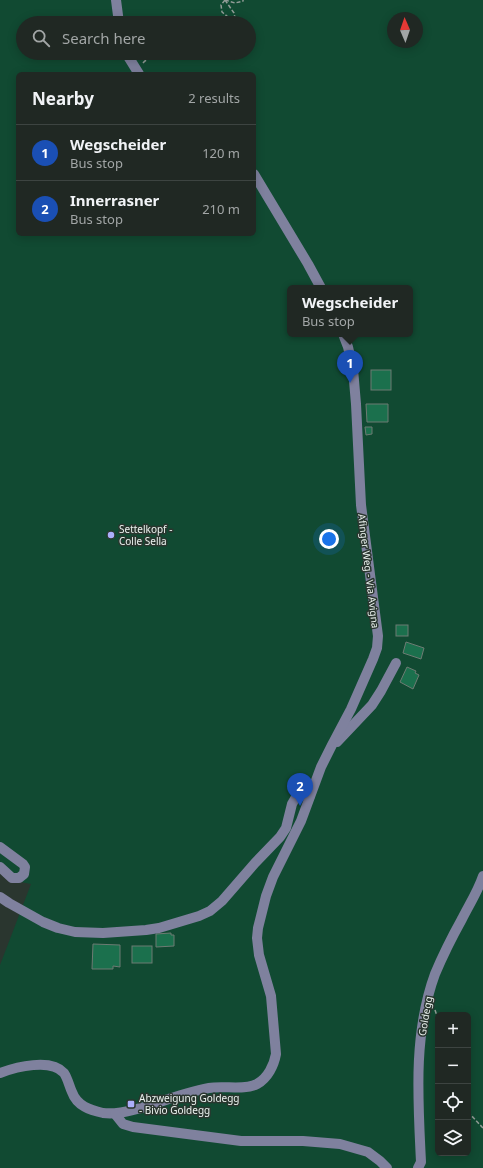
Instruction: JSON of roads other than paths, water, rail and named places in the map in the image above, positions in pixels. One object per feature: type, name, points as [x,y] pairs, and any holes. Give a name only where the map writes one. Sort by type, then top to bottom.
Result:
[{"type":"street","points":[[116,0],[117,16]]},
{"type":"street","points":[[130,60],[138,72]]},
{"type":"street","points":[[256,177],[319,285]]},
{"type":"street","name":"Afinger Weg - Via Avigna","points":[[0,1073],[33,1065],[47,1065],[55,1067],[63,1072],[67,1078],[72,1094],[81,1105],[88,1109],[115,1114],[131,1111],[209,1088],[248,1087],[257,1084],[267,1075],[274,1063],[276,1047],[271,996],[257,946],[258,928],[266,896],[273,877],[301,821],[327,755],[351,709],[374,659],[377,648],[378,636],[361,505],[353,369],[344,337]]},
{"type":"street","points":[[327,755],[372,705],[396,663]]},
{"type":"street","points":[[0,897],[43,922],[58,928],[75,932],[103,933],[153,929],[199,916],[210,911],[222,901],[280,837],[286,828],[292,804],[296,798],[301,795],[310,796]]},
{"type":"street","points":[[0,847],[23,864],[25,867],[24,874],[19,878],[12,878],[0,867]]},
{"type":"street","name":"Goldegg","points":[[418,1168],[421,1162],[418,1104],[420,1045],[425,1007],[445,951],[475,896],[483,876]]},
{"type":"street","points":[[115,1114],[123,1124],[140,1128],[241,1141],[303,1141],[340,1144],[368,1152],[380,1160],[387,1168]]},
{"type":"place","name":"Wegscheider","points":[[350,383]]},
{"type":"place","name":"Settelkopf - Colle Sella","points":[[111,535]]},
{"type":"place","name":"Innerrasner","points":[[300,806]]},
{"type":"place","name":"Abzweigung Goldegg - Bivio Goldegg","points":[[131,1104]]}]
